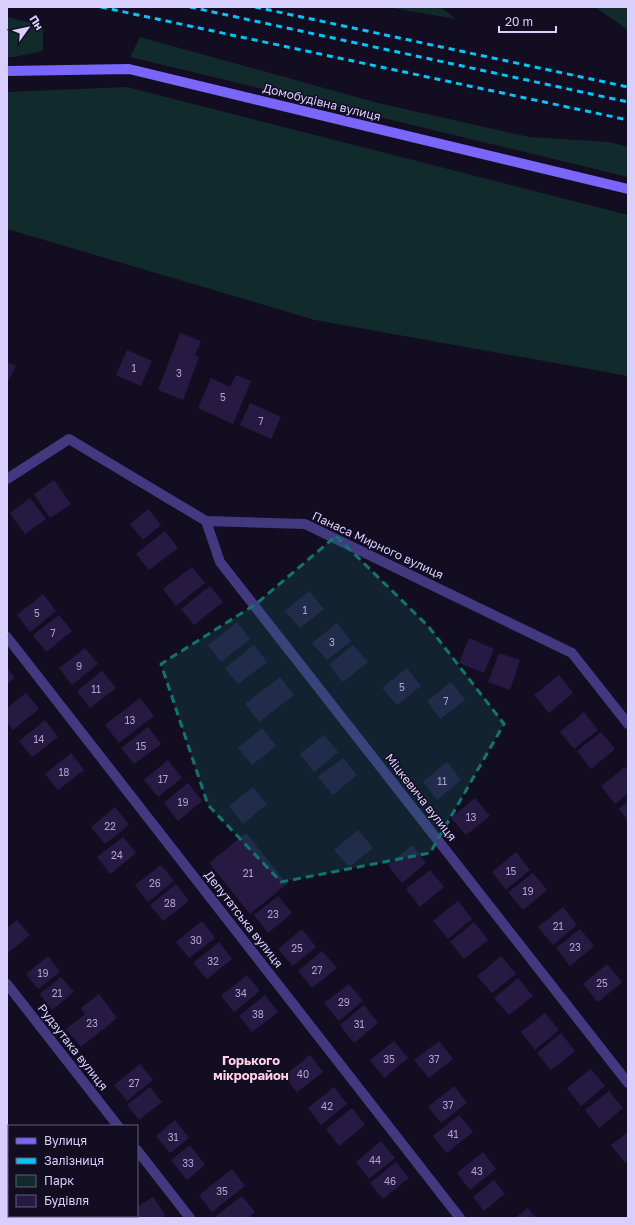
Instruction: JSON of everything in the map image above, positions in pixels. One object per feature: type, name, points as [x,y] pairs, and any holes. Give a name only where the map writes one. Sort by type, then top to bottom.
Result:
[{"type":"street","name":"Домобудівна вулиця","points":[[7,71],[129,69],[628,189]]},
{"type":"street","name":"Панаса Мирного вулиця","points":[[7,479],[69,439],[206,521],[305,524],[572,653],[628,724]]},
{"type":"street","name":"Міцкевича вулиця","points":[[206,521],[220,562],[628,1083]]},
{"type":"street","name":"Депутатська вулиця","points":[[7,637],[460,1218]]},
{"type":"street","name":"Рудзутака вулиця","points":[[7,984],[117,1125]]},
{"type":"street","points":[[138,1151],[190,1218]]},
{"type":"highlighted area","points":[[336,536],[428,626],[504,724],[430,853],[281,882],[208,805],[161,664],[256,604]]},
{"type":"green space","points":[[387,7],[440,7],[456,19]]},
{"type":"green space","points":[[595,7],[628,7],[628,30]]},
{"type":"green space","points":[[7,17],[43,26],[43,51],[7,57]]},
{"type":"green space","points":[[140,37],[378,103],[529,137],[609,142],[628,147],[628,177],[130,57]]},
{"type":"green space","points":[[127,87],[628,215],[628,376],[315,320],[7,229],[7,92]]},
{"type":"building","points":[[180,333],[201,341],[195,355],[199,357],[183,400],[158,390]]},
{"type":"building","points":[[127,350],[152,361],[141,386],[116,375]]},
{"type":"building","points":[[7,362],[16,366],[7,383]]},
{"type":"building","points":[[236,375],[251,381],[233,424],[198,408],[211,378],[230,387]]},
{"type":"building","points":[[250,403],[281,417],[271,439],[240,425]]},
{"type":"building","points":[[54,480],[71,504],[50,518],[34,494]]},
{"type":"building","points":[[30,498],[46,519],[25,534],[10,513]]},
{"type":"building","points":[[148,509],[161,525],[143,540],[130,524]]},
{"type":"building","points":[[165,531],[178,548],[149,570],[136,554]]},
{"type":"building","points":[[192,567],[205,583],[176,606],[163,589]]},
{"type":"building","points":[[210,586],[223,602],[194,625],[181,609]]},
{"type":"building","points":[[309,591],[324,609],[300,628],[285,611]]},
{"type":"building","points":[[43,594],[56,611],[30,632],[17,615]]},
{"type":"building","points":[[59,615],[72,631],[46,652],[33,635]]},
{"type":"building","points":[[237,622],[250,639],[221,662],[208,645]]},
{"type":"building","points":[[337,623],[351,641],[327,660],[312,643]]},
{"type":"building","points":[[469,638],[494,649],[484,673],[459,663]]},
{"type":"building","points":[[254,645],[267,662],[238,684],[225,668]]},
{"type":"building","points":[[353,645],[368,662],[343,682],[329,665]]},
{"type":"building","points":[[85,648],[98,664],[72,685],[59,668]]},
{"type":"building","points":[[499,653],[520,660],[510,690],[488,682]]},
{"type":"building","points":[[7,668],[15,678],[7,684]]},
{"type":"building","points":[[407,668],[421,686],[397,705],[382,688]]},
{"type":"building","points":[[102,671],[116,688],[90,708],[77,691]]},
{"type":"building","points":[[559,675],[573,693],[549,713],[534,695]]},
{"type":"building","points":[[280,677],[294,695],[259,722],[245,704]]},
{"type":"building","points":[[451,682],[465,700],[440,719],[427,701]]},
{"type":"building","points":[[26,693],[39,709],[13,730],[7,722],[7,708]]},
{"type":"building","points":[[140,698],[154,716],[119,743],[105,725]]},
{"type":"building","points":[[584,712],[598,730],[574,749],[560,732]]},
{"type":"building","points":[[45,720],[58,737],[32,757],[19,741]]},
{"type":"building","points":[[148,727],[161,744],[134,764],[121,748]]},
{"type":"building","points":[[262,728],[276,746],[252,765],[238,748]]},
{"type":"building","points":[[601,732],[615,749],[591,769],[577,751]]},
{"type":"building","points":[[324,735],[338,752],[314,772],[300,754]]},
{"type":"building","points":[[71,753],[84,770],[58,790],[45,774]]},
{"type":"building","points":[[343,758],[357,775],[333,795],[318,777]]},
{"type":"building","points":[[168,760],[182,778],[158,797],[144,780]]},
{"type":"building","points":[[447,762],[461,780],[437,800],[423,782]]},
{"type":"building","points":[[625,767],[628,770],[628,793],[615,804],[601,786]]},
{"type":"building","points":[[188,783],[202,801],[178,821],[164,803]]},
{"type":"building","points":[[253,787],[267,804],[243,824],[229,806]]},
{"type":"building","points":[[475,798],[490,816],[466,835],[451,818]]},
{"type":"building","points":[[628,801],[628,820],[619,809]]},
{"type":"building","points":[[115,807],[129,825],[105,844],[91,827]]},
{"type":"building","points":[[358,830],[373,848],[349,867],[334,850]]},
{"type":"building","points":[[246,833],[287,884],[250,914],[209,863]]},
{"type":"building","points":[[123,837],[136,853],[110,874],[97,857]]},
{"type":"building","points":[[412,845],[426,863],[402,883],[388,865]]},
{"type":"building","points":[[516,852],[530,870],[506,890],[492,872]]},
{"type":"building","points":[[161,865],[174,881],[148,902],[135,885]]},
{"type":"building","points":[[430,870],[444,887],[420,907],[406,889]]},
{"type":"building","points":[[533,873],[547,890],[523,910],[508,892]]},
{"type":"building","points":[[176,884],[189,901],[163,921],[150,905]]},
{"type":"building","points":[[278,896],[292,913],[268,933],[254,915]]},
{"type":"building","points":[[458,901],[472,919],[448,939],[433,921]]},
{"type":"building","points":[[563,907],[577,925],[553,945],[538,927]]},
{"type":"building","points":[[17,920],[30,935],[8,953],[7,928]]},
{"type":"building","points":[[202,921],[215,938],[189,958],[176,942]]},
{"type":"building","points":[[474,922],[488,940],[464,959],[450,942]]},
{"type":"building","points":[[302,929],[316,947],[293,966],[278,949]]},
{"type":"building","points":[[580,929],[594,946],[570,966],[556,948]]},
{"type":"building","points":[[219,942],[232,959],[207,979],[193,963]]},
{"type":"building","points":[[322,951],[337,968],[312,988],[298,971]]},
{"type":"building","points":[[48,956],[60,972],[38,989],[26,974]]},
{"type":"building","points":[[501,956],[516,974],[492,993],[477,976]]},
{"type":"building","points":[[607,964],[622,982],[598,1002],[583,984]]},
{"type":"building","points":[[247,975],[260,991],[234,1012],[221,996]]},
{"type":"building","points":[[61,977],[74,992],[52,1010],[40,994]]},
{"type":"building","points":[[518,978],[533,996],[509,1015],[494,998]]},
{"type":"building","points":[[349,984],[363,1001],[339,1021],[324,1003]]},
{"type":"building","points":[[99,994],[117,1018],[81,1047],[66,1029],[85,1014],[81,1008]]},
{"type":"building","points":[[265,995],[278,1012],[252,1032],[239,1016]]},
{"type":"building","points":[[364,1005],[378,1023],[354,1043],[340,1025]]},
{"type":"building","points":[[545,1013],[559,1030],[535,1050],[521,1032]]},
{"type":"building","points":[[561,1033],[575,1051],[551,1070],[537,1053]]},
{"type":"building","points":[[394,1041],[408,1058],[384,1078],[370,1060]]},
{"type":"building","points":[[439,1041],[453,1059],[429,1078],[414,1060]]},
{"type":"building","points":[[310,1055],[323,1072],[297,1092],[284,1076]]},
{"type":"building","points":[[140,1064],[153,1080],[127,1101],[114,1085]]},
{"type":"building","points":[[591,1069],[605,1086],[581,1106],[567,1088]]},
{"type":"building","points":[[454,1086],[467,1103],[441,1123],[428,1107]]},
{"type":"building","points":[[150,1087],[162,1102],[139,1120],[127,1105]]},
{"type":"building","points":[[334,1087],[347,1104],[321,1125],[308,1108]]},
{"type":"building","points":[[609,1091],[623,1108],[599,1128],[585,1110]]},
{"type":"building","points":[[352,1108],[365,1125],[339,1146],[326,1129]]},
{"type":"building","points":[[459,1115],[473,1132],[447,1153],[433,1136]]},
{"type":"building","points":[[175,1120],[189,1138],[170,1153],[156,1136]]},
{"type":"building","points":[[628,1132],[628,1161],[625,1163],[611,1145]]},
{"type":"building","points":[[381,1141],[395,1158],[369,1179],[356,1162]]},
{"type":"building","points":[[190,1145],[205,1165],[187,1180],[171,1160]]},
{"type":"building","points":[[483,1152],[496,1169],[470,1190],[457,1173]]},
{"type":"building","points":[[396,1162],[409,1178],[383,1199],[370,1183]]},
{"type":"building","points":[[232,1169],[245,1186],[212,1212],[199,1195]]},
{"type":"building","points":[[494,1180],[505,1194],[484,1211],[473,1197]]},
{"type":"building","points":[[242,1196],[255,1212],[248,1218],[218,1218],[216,1216]]},
{"type":"building","points":[[153,1197],[165,1215],[161,1218],[126,1218],[138,1217],[138,1206]]},
{"type":"building","points":[[528,1208],[536,1218],[515,1218]]},
{"type":"railway","points":[[101,7],[628,120]]},
{"type":"railway","points":[[190,7],[628,102]]},
{"type":"railway","points":[[255,7],[628,87]]},
{"type":"district","name":"Горького мікрорайон","points":[[251,1068]]}]
